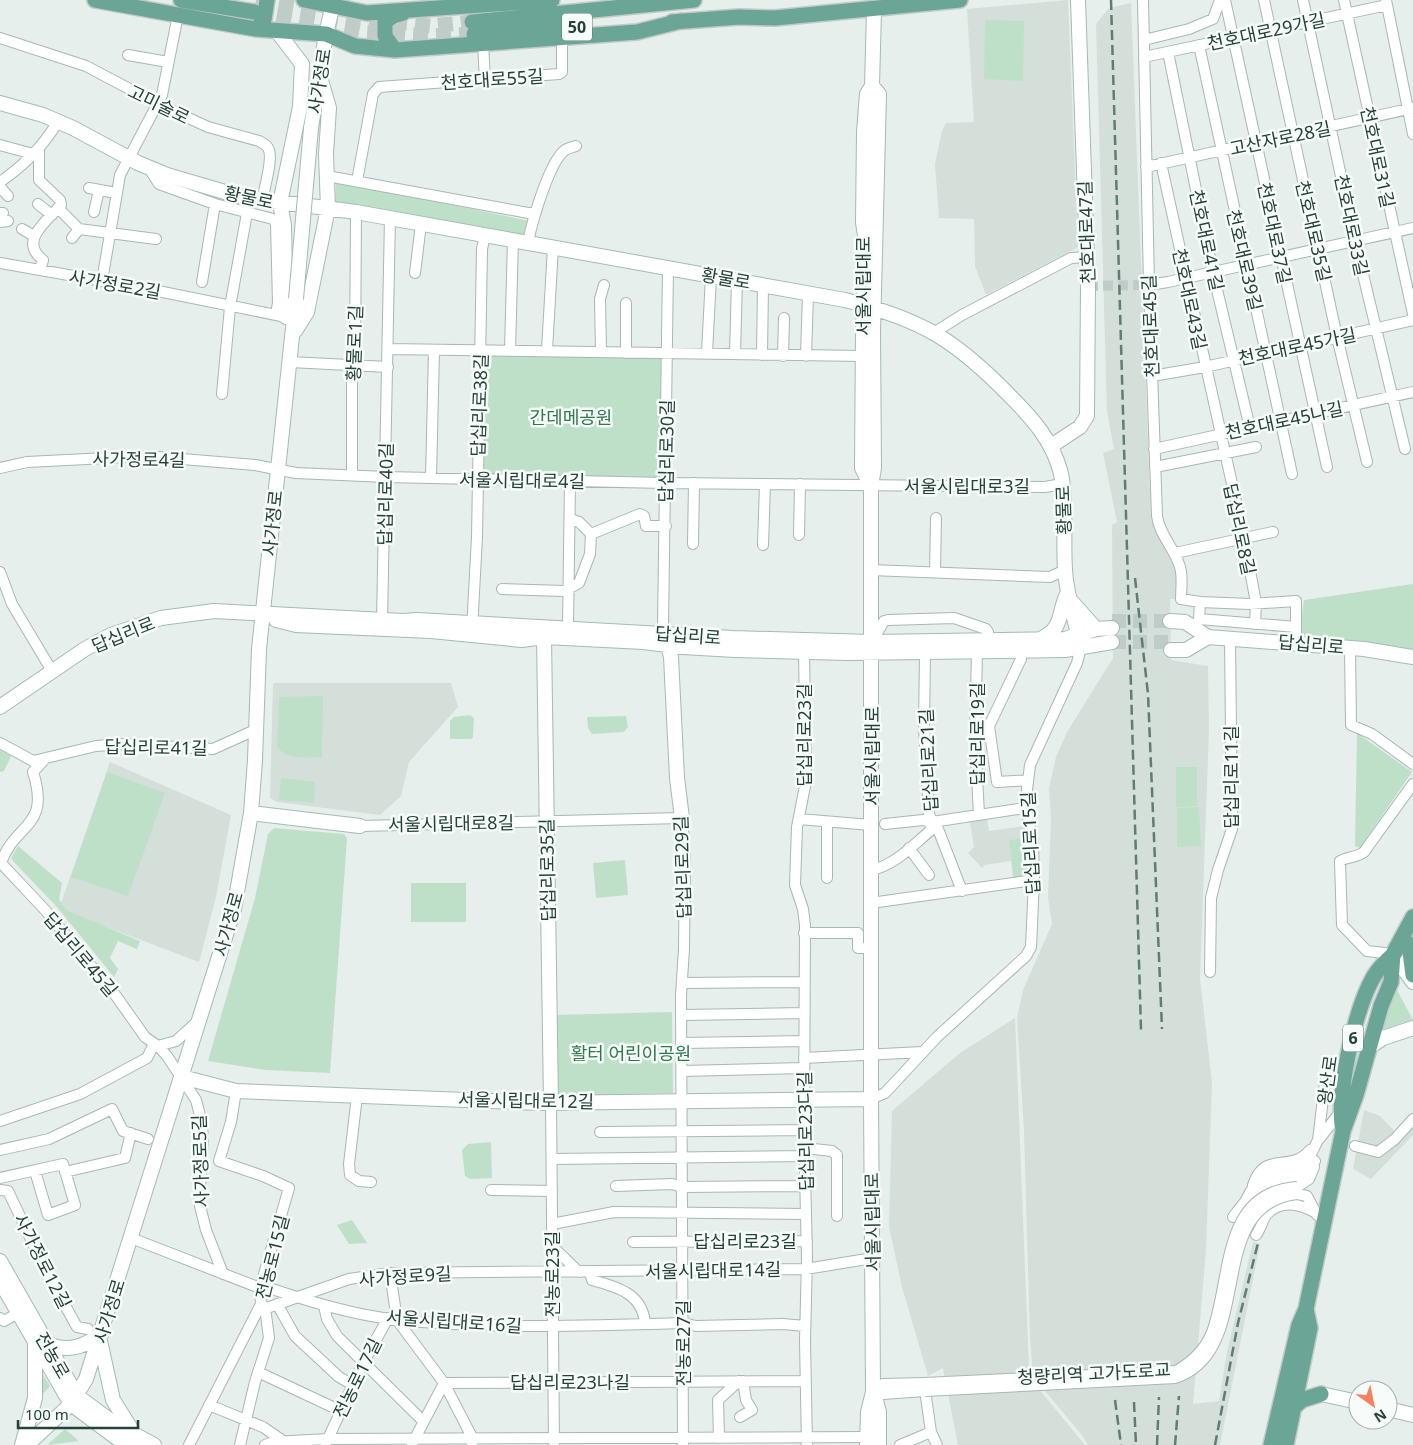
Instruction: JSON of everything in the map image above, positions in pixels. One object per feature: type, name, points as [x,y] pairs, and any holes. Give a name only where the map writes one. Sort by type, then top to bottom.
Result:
[{"type":"main road","points":[[95,0],[179,7],[255,4]]},
{"type":"main road","points":[[256,28],[264,20],[267,0]]},
{"type":"main road","points":[[304,0],[333,3],[367,13],[552,0]]},
{"type":"main road","points":[[179,7],[256,28],[326,34],[355,46],[395,50],[476,34],[694,0]]},
{"type":"main road","name":"50","points":[[476,34],[739,17],[775,18],[874,10],[960,0]]},
{"type":"main road","name":"천호대로47길","points":[[1050,446],[1080,427],[1086,416],[1087,258],[1078,0]]},
{"type":"main road","name":"사가정로","points":[[27,1445],[74,1400],[86,1380],[234,909],[250,813],[262,616],[293,334],[312,128],[326,34],[333,3]]},
{"type":"main road","name":"서울시립대로","points":[[871,486],[862,468],[863,356],[869,307],[879,94],[872,86],[874,10]]},
{"type":"main road","points":[[395,50],[385,36],[386,22],[393,16],[409,11]]},
{"type":"main road","points":[[476,34],[562,38],[637,32],[681,21]]},
{"type":"main road","points":[[276,30],[302,64],[300,107],[280,203],[284,225],[281,316],[293,334],[307,312],[328,208],[329,108],[320,77]]},
{"type":"main road","points":[[300,107],[320,77]]},
{"type":"main road","name":"황물로","points":[[0,103],[58,121],[149,168],[196,185],[262,201],[356,212],[763,285],[869,307],[894,314],[935,332],[958,347],[1000,385],[1036,423],[1050,446],[1060,468],[1065,570],[1080,641]]},
{"type":"main road","name":"서울시립대로","points":[[867,1441],[868,1412],[873,1389],[871,870],[878,824],[872,648],[871,486],[874,468],[869,307]]},
{"type":"main road","points":[[1039,639],[1052,634],[1056,629],[1062,603],[1069,596],[1092,624]]},
{"type":"main road","name":"답십리로","points":[[0,707],[52,671],[111,635],[150,621],[199,612],[382,620],[472,629],[522,640],[544,637],[644,642],[667,640],[872,648],[925,653],[1066,650],[1080,641],[1092,624],[1112,624]]},
{"type":"main road","name":"답십리로","points":[[262,616],[296,626],[402,631],[568,628],[735,650],[872,648],[1039,639],[1065,639],[1112,646]]},
{"type":"main road","points":[[1197,624],[1202,640]]},
{"type":"main road","name":"답십리로","points":[[1197,624],[1170,635],[1186,650],[1202,640],[1230,638],[1350,648],[1413,657]]},
{"type":"main road","name":"답십리로35길","points":[[544,637],[551,1102]]},
{"type":"main road","name":"답십리로29길","points":[[667,640],[671,657],[677,778],[682,818]]},
{"type":"main road","name":"서울시립대로8길","points":[[250,813],[360,826]]},
{"type":"main road","name":"왕산로","points":[[1271,1445],[1298,1325],[1306,1309],[1343,1131],[1356,1094],[1368,1048],[1391,982],[1393,954],[1413,917]]},
{"type":"main road","points":[[1411,941],[1413,975]]},
{"type":"main road","name":"왕산로","points":[[1343,1131],[1341,1112],[1346,1063],[1360,1014],[1375,974],[1393,954],[1411,941]]},
{"type":"main road","points":[[1393,954],[1413,982]]},
{"type":"main road","points":[[1368,1048],[1383,1038],[1413,1028]]},
{"type":"main road","name":"서울시립대로12길","points":[[182,1077],[236,1091],[357,1096],[551,1102],[682,1102],[805,1098],[871,1099]]},
{"type":"main road","name":"전농로","points":[[0,1261],[40,1343],[74,1400],[115,1424],[129,1442],[154,1445]]},
{"type":"main road","name":"전농로","points":[[0,1281],[18,1313],[40,1343]]},
{"type":"main road","name":"왕산로","points":[[1286,1445],[1310,1328],[1306,1309]]},
{"type":"main road","points":[[22,1445],[34,1398],[40,1343],[64,1349],[76,1348],[101,1336],[113,1400],[129,1442]]},
{"type":"main road","points":[[1302,1370],[1309,1383],[1321,1394]]},
{"type":"main road","name":"서울시립대로","points":[[873,1389],[879,1412],[879,1445]]},
{"type":"main road","points":[[1294,1407],[1302,1400],[1321,1394],[1348,1400]]},
{"type":"main road","points":[[1398,1411],[1413,1415]]},
{"type":"street","name":"천호대로45길","points":[[1144,0],[1149,285],[1158,521],[1175,553],[1181,570],[1181,599],[1200,602]]},
{"type":"street","points":[[1144,40],[1189,29],[1213,19],[1220,0]]},
{"type":"street","name":"천호대로37길","points":[[1225,0],[1327,467]]},
{"type":"street","name":"천호대로35길","points":[[1264,0],[1337,338],[1367,462]]},
{"type":"street","name":"천호대로33길","points":[[1303,0],[1355,241],[1405,449]]},
{"type":"street","name":"천호대로31길","points":[[1344,0],[1413,314]]},
{"type":"street","points":[[1387,2],[1411,109],[1413,134]]},
{"type":"street","name":"천호대로29가길","points":[[1144,57],[1308,22],[1387,2]]},
{"type":"street","points":[[102,281],[120,175],[156,103],[162,95],[179,7]]},
{"type":"street","points":[[476,34],[485,80]]},
{"type":"street","name":"고미술로","points":[[0,38],[86,66],[156,103],[208,127],[259,140],[270,150],[262,201]]},
{"type":"street","name":"천호대로55길","points":[[357,181],[373,94],[379,87],[485,80],[562,72],[562,38]]},
{"type":"street","name":"천호대로39길","points":[[1199,46],[1220,151],[1292,474]]},
{"type":"street","name":"천호대로41길","points":[[1168,52],[1214,273],[1250,428]]},
{"type":"street","points":[[128,55],[168,62]]},
{"type":"street","name":"고산자로28길","points":[[1146,167],[1411,109]]},
{"type":"street","points":[[0,182],[4,175],[36,151],[49,138],[58,121]]},
{"type":"street","points":[[0,145],[36,151]]},
{"type":"street","points":[[528,242],[534,214],[560,156],[566,150],[576,146]]},
{"type":"street","points":[[36,151],[39,180],[60,200],[55,211],[34,236],[32,244],[34,253],[47,260],[40,270]]},
{"type":"street","name":"천호대로43길","points":[[1161,163],[1220,434]]},
{"type":"street","points":[[149,168],[159,184],[215,204],[271,217],[276,224],[278,302],[281,316]]},
{"type":"street","points":[[327,176],[534,214]]},
{"type":"street","points":[[0,186],[8,196]]},
{"type":"street","points":[[94,212],[94,189],[116,193]]},
{"type":"street","points":[[38,204],[55,211],[79,229],[156,239]]},
{"type":"street","points":[[202,282],[215,204]]},
{"type":"street","points":[[222,394],[230,307],[247,212]]},
{"type":"street","name":"황물로1길","points":[[352,475],[352,366],[355,360],[356,212]]},
{"type":"street","name":"답십리로40길","points":[[382,620],[390,218]]},
{"type":"street","points":[[415,273],[421,224]]},
{"type":"street","points":[[22,228],[34,236]]},
{"type":"street","points":[[1149,285],[1214,273],[1413,228]]},
{"type":"street","points":[[72,238],[79,229]]},
{"type":"street","name":"답십리로38길","points":[[472,629],[477,537],[476,478],[482,249],[485,235]]},
{"type":"street","points":[[510,350],[513,240]]},
{"type":"street","points":[[547,350],[553,246]]},
{"type":"street","points":[[935,332],[962,314],[1072,258],[1087,258]]},
{"type":"street","name":"사가정로2길","points":[[0,264],[102,281],[281,316]]},
{"type":"street","name":"답십리로30길","points":[[667,640],[663,625],[666,526],[668,268]]},
{"type":"street","points":[[707,353],[711,276]]},
{"type":"street","points":[[735,354],[737,280]]},
{"type":"street","points":[[601,352],[600,299],[604,285]]},
{"type":"street","points":[[762,355],[763,285]]},
{"type":"street","points":[[806,356],[808,294]]},
{"type":"street","points":[[626,303],[626,353]]},
{"type":"street","points":[[783,356],[784,318]]},
{"type":"street","name":"천호대로45가길","points":[[1152,376],[1205,367],[1413,320]]},
{"type":"street","points":[[388,349],[863,356]]},
{"type":"street","points":[[431,478],[434,350]]},
{"type":"street","points":[[290,362],[388,368]]},
{"type":"street","name":"천호대로45나길","points":[[1154,449],[1413,392]]},
{"type":"street","name":"답십리로8길","points":[[1220,434],[1244,538],[1256,604],[1255,624]]},
{"type":"street","points":[[1155,467],[1256,447]]},
{"type":"street","name":"사가정로4길","points":[[0,468],[27,462],[146,456],[185,458],[279,470]]},
{"type":"street","name":"서울시립대로4길","points":[[279,470],[296,473],[386,477],[871,486]]},
{"type":"street","points":[[568,628],[570,481]]},
{"type":"street","points":[[693,544],[694,483]]},
{"type":"street","points":[[763,545],[765,484]]},
{"type":"street","points":[[798,535],[800,484]]},
{"type":"street","name":"서울시립대로3길","points":[[871,486],[1045,487],[1062,484]]},
{"type":"street","points":[[591,534],[640,514],[644,516],[646,526],[666,526]]},
{"type":"street","points":[[935,572],[936,518]]},
{"type":"street","points":[[502,589],[564,591],[579,583],[590,554],[591,534],[579,522],[570,519]]},
{"type":"street","points":[[1175,553],[1274,532]]},
{"type":"street","points":[[871,570],[1050,576],[1065,570]]},
{"type":"street","points":[[0,572],[12,604],[52,671]]},
{"type":"street","points":[[1296,627],[1255,624],[1197,624],[1200,602],[1256,604],[1296,602],[1296,613],[1296,627],[1296,643]]},
{"type":"street","points":[[872,648],[884,621],[888,620],[954,618],[986,629],[989,641]]},
{"type":"street","name":"답십리로11길","points":[[1210,972],[1211,898],[1232,829],[1230,638]]},
{"type":"street","name":"답십리로15길","points":[[871,1099],[885,1093],[922,1052],[1026,956],[1033,937],[1033,841],[1025,808],[1030,765],[1077,663],[1080,641]]},
{"type":"street","points":[[1350,648],[1352,725],[1372,734],[1413,764]]},
{"type":"street","name":"답십리로23길","points":[[799,819],[806,781],[804,650]]},
{"type":"street","points":[[1021,651],[1021,659],[989,726],[997,782],[1028,780]]},
{"type":"street","name":"답십리로19길","points":[[977,652],[975,736],[979,815]]},
{"type":"street","name":"답십리로21길","points":[[925,653],[924,727],[929,814],[932,822],[938,829],[962,891]]},
{"type":"street","name":"답십리로41길","points":[[0,743],[34,761],[96,746],[124,744],[213,749],[256,730]]},
{"type":"street","points":[[0,863],[4,855],[32,820],[39,792],[33,772],[46,758]]},
{"type":"street","points":[[1393,954],[1367,950],[1342,923],[1340,861],[1348,857],[1357,857],[1364,852],[1413,784]]},
{"type":"street","points":[[799,819],[878,824],[923,820],[932,822],[1025,808]]},
{"type":"street","name":"서울시립대로8길","points":[[360,826],[682,818]]},
{"type":"street","name":"답십리로29길","points":[[682,818],[685,853],[681,1015],[682,1102]]},
{"type":"street","name":"답십리로23다길","points":[[799,819],[795,885],[803,909],[804,933],[804,1130],[807,1241],[805,1381],[807,1441]]},
{"type":"street","points":[[827,822],[827,878]]},
{"type":"street","points":[[871,870],[887,865],[930,832],[932,822]]},
{"type":"street","points":[[909,848],[929,874]]},
{"type":"street","name":"답십리로45길","points":[[0,863],[46,911],[116,996],[145,1037],[182,1077]]},
{"type":"street","points":[[871,903],[1034,880]]},
{"type":"street","points":[[804,933],[858,933],[858,948],[871,948]]},
{"type":"street","points":[[683,983],[804,982]]},
{"type":"street","points":[[681,1015],[804,1013]]},
{"type":"street","points":[[0,1121],[80,1094],[146,1058],[155,1047],[176,1041],[200,1020]]},
{"type":"street","points":[[681,1043],[804,1042]]},
{"type":"street","points":[[682,1072],[922,1052]]},
{"type":"street","name":"사가정로5길","points":[[182,1077],[199,1109],[203,1144],[199,1202],[206,1230],[223,1274]]},
{"type":"street","points":[[1323,1230],[1307,1196],[1297,1190],[1311,1176],[1318,1140],[1325,1082]]},
{"type":"street","name":"전농로15길","points":[[189,1445],[262,1306],[260,1288],[289,1188],[219,1160],[231,1122],[236,1091]]},
{"type":"street","points":[[357,1096],[349,1164],[350,1175],[359,1181],[371,1182]]},
{"type":"street","name":"전농로23길","points":[[551,1102],[554,1441]]},
{"type":"street","name":"전농로27길","points":[[682,1102],[683,1442]]},
{"type":"street","points":[[0,1150],[49,1139],[112,1109],[122,1130],[148,1139]]},
{"type":"street","points":[[1246,1200],[1257,1172],[1267,1166],[1302,1158],[1341,1112]]},
{"type":"street","points":[[1355,1146],[1378,1152],[1413,1119]]},
{"type":"street","points":[[600,1132],[804,1130]]},
{"type":"street","points":[[65,1172],[125,1158],[131,1134]]},
{"type":"street","points":[[1252,1186],[1269,1173],[1294,1169],[1306,1164],[1318,1140]]},
{"type":"street","name":"서울시립대로","points":[[805,1152],[832,1151],[837,1156],[837,1216]]},
{"type":"street","points":[[552,1159],[682,1159],[805,1152]]},
{"type":"street","points":[[1234,1217],[1255,1191],[1270,1182],[1302,1175],[1315,1160]]},
{"type":"street","points":[[0,1178],[63,1164],[75,1205],[48,1215],[36,1171]]},
{"type":"street","points":[[616,1186],[672,1184],[682,1187],[806,1186]]},
{"type":"street","name":"청량리역 고가도로교","points":[[873,1389],[883,1384],[925,1387],[1176,1371],[1198,1356],[1212,1333],[1229,1256],[1244,1218],[1254,1204],[1265,1194],[1279,1188],[1297,1190]]},
{"type":"street","name":"사가정로12길","points":[[0,1190],[8,1191],[47,1273],[77,1327],[88,1328]]},
{"type":"street","points":[[491,1190],[552,1191]]},
{"type":"street","points":[[1256,1235],[1268,1214],[1281,1206],[1299,1205],[1316,1213]]},
{"type":"street","points":[[552,1224],[614,1212],[682,1214]]},
{"type":"street","name":"답십리로23길","points":[[682,1214],[806,1214]]},
{"type":"street","points":[[131,1238],[260,1288]]},
{"type":"street","points":[[633,1242],[683,1241]]},
{"type":"street","name":"답십리로23길","points":[[683,1241],[807,1241]]},
{"type":"street","points":[[552,1246],[580,1272]]},
{"type":"street","name":"서울시립대로14길","points":[[552,1272],[806,1269],[873,1258]]},
{"type":"street","name":"사가정로9길","points":[[262,1306],[278,1304],[349,1279],[390,1273],[552,1272]]},
{"type":"street","points":[[590,1272],[592,1280],[627,1291],[640,1303],[645,1324]]},
{"type":"street","points":[[390,1273],[393,1319],[444,1383],[473,1442]]},
{"type":"street","name":"서울시립대로16길","points":[[260,1288],[324,1306],[393,1319],[553,1327],[683,1323],[696,1326],[783,1324],[805,1326]]},
{"type":"street","points":[[278,1304],[295,1336],[307,1345],[339,1377],[353,1385]]},
{"type":"street","points":[[240,1445],[258,1372],[269,1338],[262,1306]]},
{"type":"street","points":[[324,1306],[327,1319],[337,1336],[423,1421]]},
{"type":"street","points":[[1,1322],[18,1313]]},
{"type":"street","name":"전농로17길","points":[[327,1442],[363,1362],[393,1319]]},
{"type":"street","points":[[258,1372],[341,1411]]},
{"type":"street","points":[[719,1438],[718,1400],[741,1381],[746,1400],[752,1410],[740,1417]]},
{"type":"street","name":"답십리로23나길","points":[[444,1383],[805,1381]]},
{"type":"street","points":[[413,1442],[444,1383]]},
{"type":"street","points":[[925,1387],[931,1432],[937,1445]]},
{"type":"street","points":[[209,1405],[263,1427],[287,1444]]},
{"type":"street","points":[[900,1445],[931,1432]]},
{"type":"street","name":"전농로17길","points":[[265,1445],[327,1442],[683,1442],[719,1438],[867,1441]]},
{"type":"shaded area","points":[[1068,0],[1078,247],[986,295],[975,266],[974,219],[939,218],[935,164],[942,131],[946,123],[974,122],[967,9]]},
{"type":"shaded area","points":[[1131,3],[1151,519],[1178,570],[1175,599],[1170,599],[1171,660],[1208,666],[1209,729],[1200,978],[1212,1083],[1206,1250],[1193,1404],[1219,1401],[1227,1352],[1253,1242],[1260,1244],[1220,1445],[1088,1445],[1035,1379],[1038,1388],[1085,1445],[958,1445],[943,1368],[928,1376],[902,1287],[889,1227],[892,1111],[960,1053],[1015,1018],[1029,1368],[1033,1376],[1030,1337],[1024,1131],[1017,1018],[1023,990],[1052,924],[1048,898],[1051,820],[1049,788],[1056,757],[1067,732],[1113,658],[1112,525],[1117,522],[1103,453],[1114,449],[1107,411],[1096,24],[1109,8]]},
{"type":"shaded area","points":[[273,683],[451,683],[458,707],[409,762],[401,796],[380,815],[277,802],[270,798]]},
{"type":"shaded area","points":[[110,762],[231,815],[216,897],[199,962],[59,909]]},
{"type":"shaded area","points":[[987,819],[989,831],[1025,826],[1032,878],[1013,880],[1011,861],[985,865],[982,868],[968,853],[974,847],[970,822]]},
{"type":"shaded area","points":[[1364,1110],[1380,1116],[1397,1134],[1413,1118],[1413,1135],[1371,1179],[1353,1169]]},
{"type":"green space","points":[[985,20],[1024,21],[1023,81],[984,79]]},
{"type":"green space","points":[[336,183],[377,189],[529,221],[528,236],[335,205]]},
{"type":"green space","name":"간데메공원","points":[[482,354],[664,358],[661,480],[479,475]]},
{"type":"green space","points":[[1413,584],[1413,651],[1308,643],[1300,630],[1304,600]]},
{"type":"green space","points":[[323,696],[322,757],[297,757],[285,754],[277,746],[279,697]]},
{"type":"green space","points":[[470,715],[474,718],[473,737],[471,739],[450,739],[450,721],[454,717]]},
{"type":"green space","points":[[626,716],[628,727],[624,732],[592,734],[588,728],[587,717]]},
{"type":"green space","points":[[1357,733],[1412,772],[1360,848],[1355,846]]},
{"type":"green space","points":[[0,750],[11,756],[4,771],[0,772]]},
{"type":"green space","points":[[1176,767],[1197,767],[1197,806],[1176,807]]},
{"type":"green space","points":[[107,772],[165,793],[128,896],[71,877]]},
{"type":"green space","points":[[281,778],[315,782],[314,803],[279,800]]},
{"type":"green space","points":[[1199,807],[1201,846],[1177,847],[1177,808]]},
{"type":"green space","points":[[274,828],[344,834],[347,838],[330,1073],[266,1070],[208,1061],[255,898],[268,834]]},
{"type":"green space","points":[[1026,838],[1031,876],[1014,878],[1009,840]]},
{"type":"green space","points":[[18,846],[62,883],[59,899],[66,910],[140,941],[137,949],[118,941],[110,958],[118,969],[114,977],[57,907],[13,861],[11,858]]},
{"type":"green space","points":[[625,860],[628,895],[596,898],[593,863]]},
{"type":"green space","points":[[411,883],[466,883],[466,922],[411,922]]},
{"type":"green space","points":[[1393,987],[1396,988],[1413,1020],[1382,1030]]},
{"type":"green space","name":"활터 어린이공원","points":[[672,1012],[673,1093],[555,1096],[553,1015]]},
{"type":"green space","points":[[491,1142],[492,1178],[470,1179],[465,1176],[462,1150],[468,1144]]},
{"type":"green space","points":[[352,1220],[367,1243],[349,1244],[337,1225]]},
{"type":"green space","points":[[39,1368],[50,1386],[41,1396]]},
{"type":"green space","points":[[65,1429],[79,1441],[47,1445]]},
{"type":"tunnel","points":[[256,0],[363,19],[431,26],[472,22]]},
{"type":"tunnel","points":[[254,12],[363,32],[429,36],[474,34]]},
{"type":"tunnel","points":[[1088,286],[1149,285]]},
{"type":"tunnel","points":[[1112,621],[1170,621]]},
{"type":"tunnel","points":[[1112,642],[1171,642]]},
{"type":"railway","points":[[1111,0],[1141,1030]]},
{"type":"railway","points":[[1135,578],[1148,694],[1162,1029]]},
{"type":"railway","points":[[1215,1445],[1238,1323],[1258,1243]]},
{"type":"railway","points":[[1175,1445],[1179,1396]]},
{"type":"railway","points":[[1157,1445],[1159,1397]]},
{"type":"railway","points":[[1115,1400],[1121,1445]]},
{"type":"railway","points":[[1134,1402],[1136,1445]]}]
